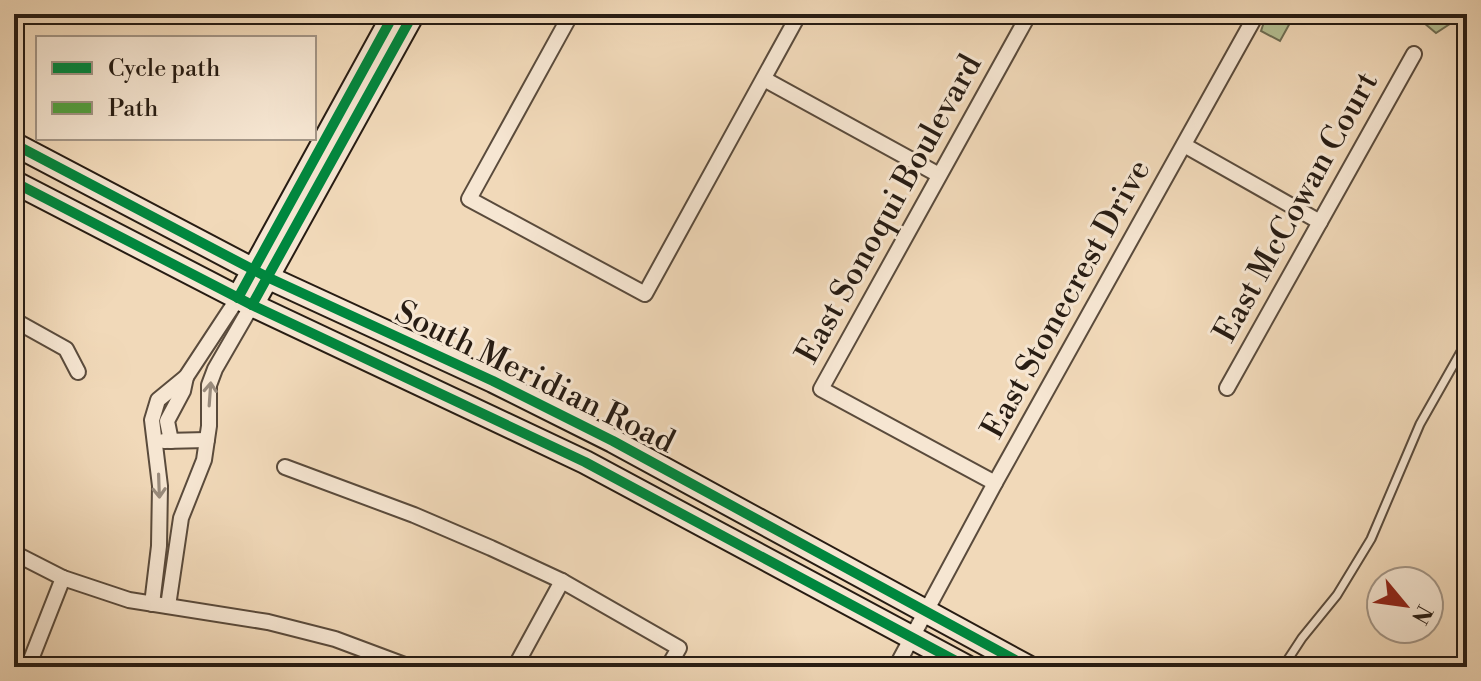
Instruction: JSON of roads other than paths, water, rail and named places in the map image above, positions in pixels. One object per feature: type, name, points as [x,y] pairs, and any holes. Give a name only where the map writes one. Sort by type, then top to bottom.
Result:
[{"type":"street","points":[[168,606],[181,518],[204,460],[209,385],[215,369],[245,301],[394,14]]},
{"type":"street","points":[[260,273],[413,14]]},
{"type":"street","points":[[571,14],[469,199],[645,294],[799,14]]},
{"type":"street","name":"East Sonoqui Boulevard","points":[[995,483],[821,389],[1029,14]]},
{"type":"street","name":"East Stonecrest Drive","points":[[896,667],[1255,15]]},
{"type":"street","name":"East McCowan Court","points":[[1227,388],[1414,54]]},
{"type":"street","points":[[764,79],[939,175]]},
{"type":"street","name":"South Meridian Road","points":[[14,144],[260,273],[579,423],[1028,667]]},
{"type":"street","points":[[1184,145],[1320,222]]},
{"type":"street","name":"South Meridian Road","points":[[14,182],[245,301],[561,450],[967,667]]},
{"type":"street","points":[[152,604],[159,546],[163,441],[152,420],[158,400],[186,377],[245,301]]},
{"type":"street","points":[[14,320],[66,349],[78,372]]},
{"type":"street","points":[[163,441],[207,440]]},
{"type":"street","points":[[285,467],[414,515],[562,581],[679,648],[668,667]]},
{"type":"street","points":[[14,553],[63,578],[129,600],[268,622],[324,636],[410,667]]},
{"type":"street","points":[[28,667],[63,578]]},
{"type":"street","points":[[515,667],[562,581]]},
{"type":"lane","points":[[1283,667],[1337,595],[1371,539],[1420,424],[1467,341]]}]
